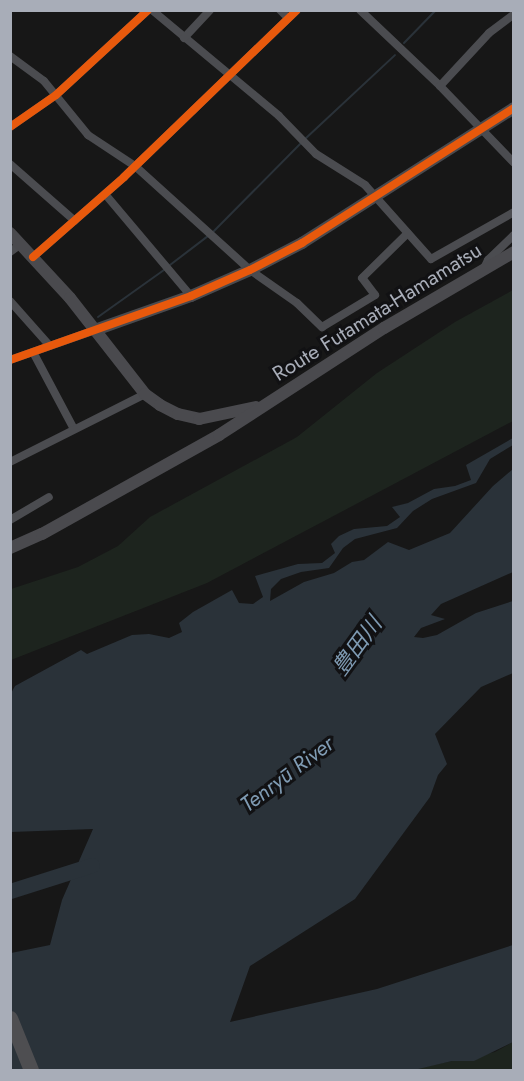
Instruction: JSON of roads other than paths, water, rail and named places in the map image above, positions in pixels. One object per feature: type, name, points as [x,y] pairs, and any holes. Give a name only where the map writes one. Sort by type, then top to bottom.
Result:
[{"type":"highway","points":[[10,1018],[31,1071]]},
{"type":"main road","points":[[95,330],[191,296],[250,270],[302,243],[482,130],[513,108]]},
{"type":"main road","name":"Route Futamata-Hamamatsu","points":[[10,233],[16,248],[33,257],[145,394],[178,414],[199,419],[260,406]]},
{"type":"main road","name":"Route Futamata-Hamamatsu","points":[[10,548],[42,534],[219,435],[260,406],[484,267],[513,252]]},
{"type":"street","points":[[10,127],[56,95],[150,10],[279,116],[316,154],[365,185],[431,259],[513,212]]},
{"type":"street","points":[[184,38],[210,10]]},
{"type":"street","points":[[280,10],[288,18]]},
{"type":"street","points":[[33,257],[135,166],[297,10]]},
{"type":"street","points":[[360,10],[440,86],[513,163]]},
{"type":"street","points":[[440,86],[489,33],[513,14]]},
{"type":"street","points":[[10,56],[44,81],[88,135],[135,166],[250,270],[297,303],[322,327],[375,295],[362,278],[408,234]]},
{"type":"street","points":[[10,164],[75,220]]},
{"type":"street","points":[[105,194],[191,296]]},
{"type":"street","points":[[484,267],[513,235]]},
{"type":"street","points":[[10,301],[50,346]]},
{"type":"street","points":[[10,360],[95,330]]},
{"type":"street","points":[[33,352],[74,429]]},
{"type":"street","points":[[10,462],[145,394]]},
{"type":"street","points":[[10,520],[49,497]]},
{"type":"water","name":"豊田川","points":[[513,438],[513,445],[490,459],[476,483],[432,499],[413,511],[397,528],[355,539],[343,548],[329,568],[301,572],[281,579],[271,589],[270,601],[304,582],[334,573],[352,562],[364,560],[388,542],[409,550],[450,533],[493,486],[513,469],[513,572],[441,604],[431,615],[445,619],[421,628],[414,637],[437,635],[476,613],[513,601],[513,673],[481,687],[435,734],[447,764],[438,775],[430,797],[355,899],[250,966],[230,1022],[377,989],[513,945],[513,1042],[474,1061],[452,1061],[414,1070],[11,1070],[11,953],[50,945],[62,900],[93,829],[11,832],[10,695],[15,686],[81,650],[87,654],[132,635],[149,634],[169,638],[182,632],[179,623],[193,612],[232,590],[239,603],[253,604],[263,597],[255,576],[298,564],[322,563],[335,553],[331,544],[339,536],[354,529],[387,526],[400,517],[392,507],[408,503],[434,489],[455,486],[471,480],[466,465]]},
{"type":"waterway","points":[[404,43],[436,10]]},
{"type":"waterway","points":[[305,139],[395,55]]},
{"type":"waterway","points":[[212,233],[301,143]]},
{"type":"waterway","points":[[170,265],[208,236]]},
{"type":"waterway","points":[[98,317],[164,270]]},
{"type":"waterway","name":"Tenryū River","points":[[10,891],[92,865]]}]
